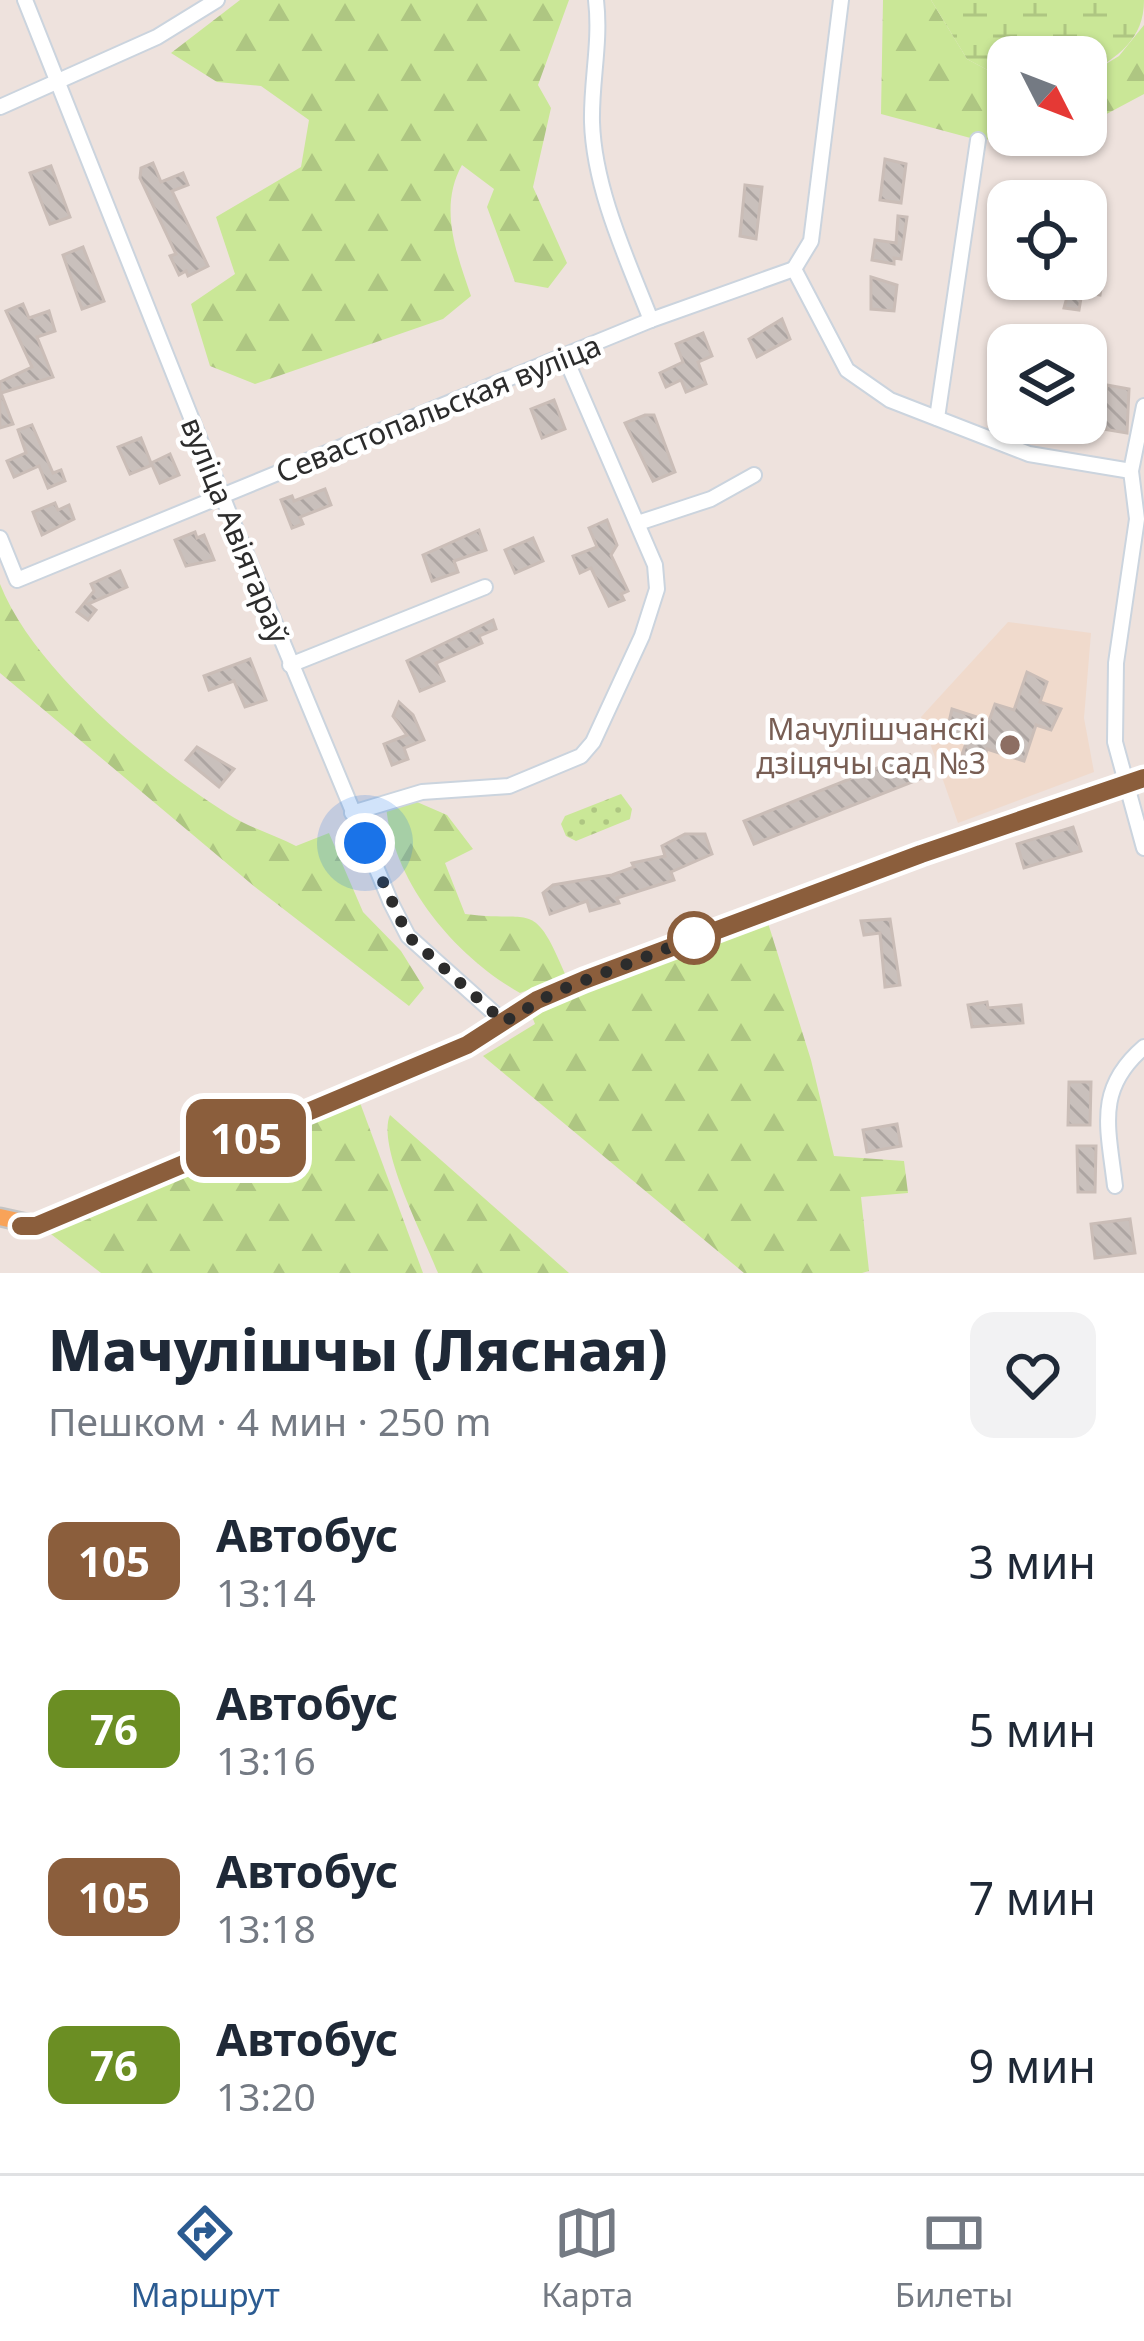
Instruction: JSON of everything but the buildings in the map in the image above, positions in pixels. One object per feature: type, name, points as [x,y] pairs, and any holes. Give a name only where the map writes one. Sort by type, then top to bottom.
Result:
[{"type":"main road","points":[[0,1217],[21,1226],[36,1226],[467,1045],[555,992],[1137,781]]},
{"type":"street","name":"вуліца Авіятараў","points":[[25,0],[290,665],[408,936],[504,1022]]},
{"type":"street","points":[[0,107],[203,13],[217,0]]},
{"type":"street","points":[[596,0],[599,55],[592,122],[599,172],[651,320]]},
{"type":"street","points":[[841,0],[811,242],[794,269],[847,370],[890,400],[1029,454],[1131,471]]},
{"type":"street","points":[[937,418],[978,140]]},
{"type":"street","name":"Севастопальская вуліца","points":[[0,538],[17,580],[651,320],[794,269]]},
{"type":"street","points":[[352,813],[422,792],[509,786],[581,756],[600,727],[657,589],[655,566],[565,357]]},
{"type":"street","points":[[1144,406],[1131,471],[1137,519],[1116,663],[1115,722],[1117,753],[1137,781],[1144,848]]},
{"type":"street","points":[[638,524],[711,499],[754,476]]},
{"type":"street","points":[[290,665],[485,587]]},
{"type":"street","points":[[1115,1186],[1106,1110],[1119,1068],[1144,1046]]},
{"type":"shaded area","name":"Мачулішчанскі дзіцячы сад №3","points":[[1008,622],[1091,633],[1084,718],[1094,772],[958,823],[921,717]]},
{"type":"green space","points":[[240,0],[569,0],[538,85],[551,108],[533,187],[567,263],[548,288],[515,282],[487,207],[494,189],[462,165],[451,214],[471,296],[443,319],[255,384],[210,366],[191,304],[235,274],[216,217],[301,167],[309,120],[261,86],[217,82],[171,53]]},
{"type":"green space","points":[[883,0],[931,0],[967,59],[987,70],[987,140],[881,114]]},
{"type":"green space","points":[[931,0],[1144,0],[1134,36],[1107,62],[1107,36],[987,36],[987,70],[967,59]]},
{"type":"green space","points":[[1144,25],[1144,94],[1107,114],[1107,63]]},
{"type":"green space","points":[[0,584],[16,616],[66,681],[130,742],[197,794],[236,819],[296,846],[329,833],[363,912],[401,951],[424,988],[409,1006],[255,887],[0,673]]},
{"type":"green space","points":[[621,794],[632,809],[630,819],[576,841],[566,836],[561,824],[565,816]]},
{"type":"green space","points":[[417,802],[447,815],[473,849],[445,863],[465,914],[519,917],[538,924],[566,976],[520,993],[451,938],[414,889],[391,835],[386,806]]},
{"type":"green space","points":[[768,923],[811,1060],[834,1156],[904,1161],[908,1193],[861,1197],[869,1271],[862,1273],[744,1273],[483,1056],[535,1024],[531,1014],[581,988]]},
{"type":"green space","points":[[359,1100],[423,1273],[101,1273],[47,1231]]},
{"type":"green space","points":[[390,1115],[569,1273],[438,1273],[396,1170],[388,1130]]},
{"type":"bus line","name":"105","points":[[21,1226],[36,1226],[467,1045],[537,1000],[584,980],[921,854],[1144,778]]},
{"type":"place","name":"Мачулішчанскі дзіцячы сад №3","points":[[1010,745]]},
{"type":"route","points":[[365,843],[408,936],[504,1022],[555,992],[694,938]]}]
